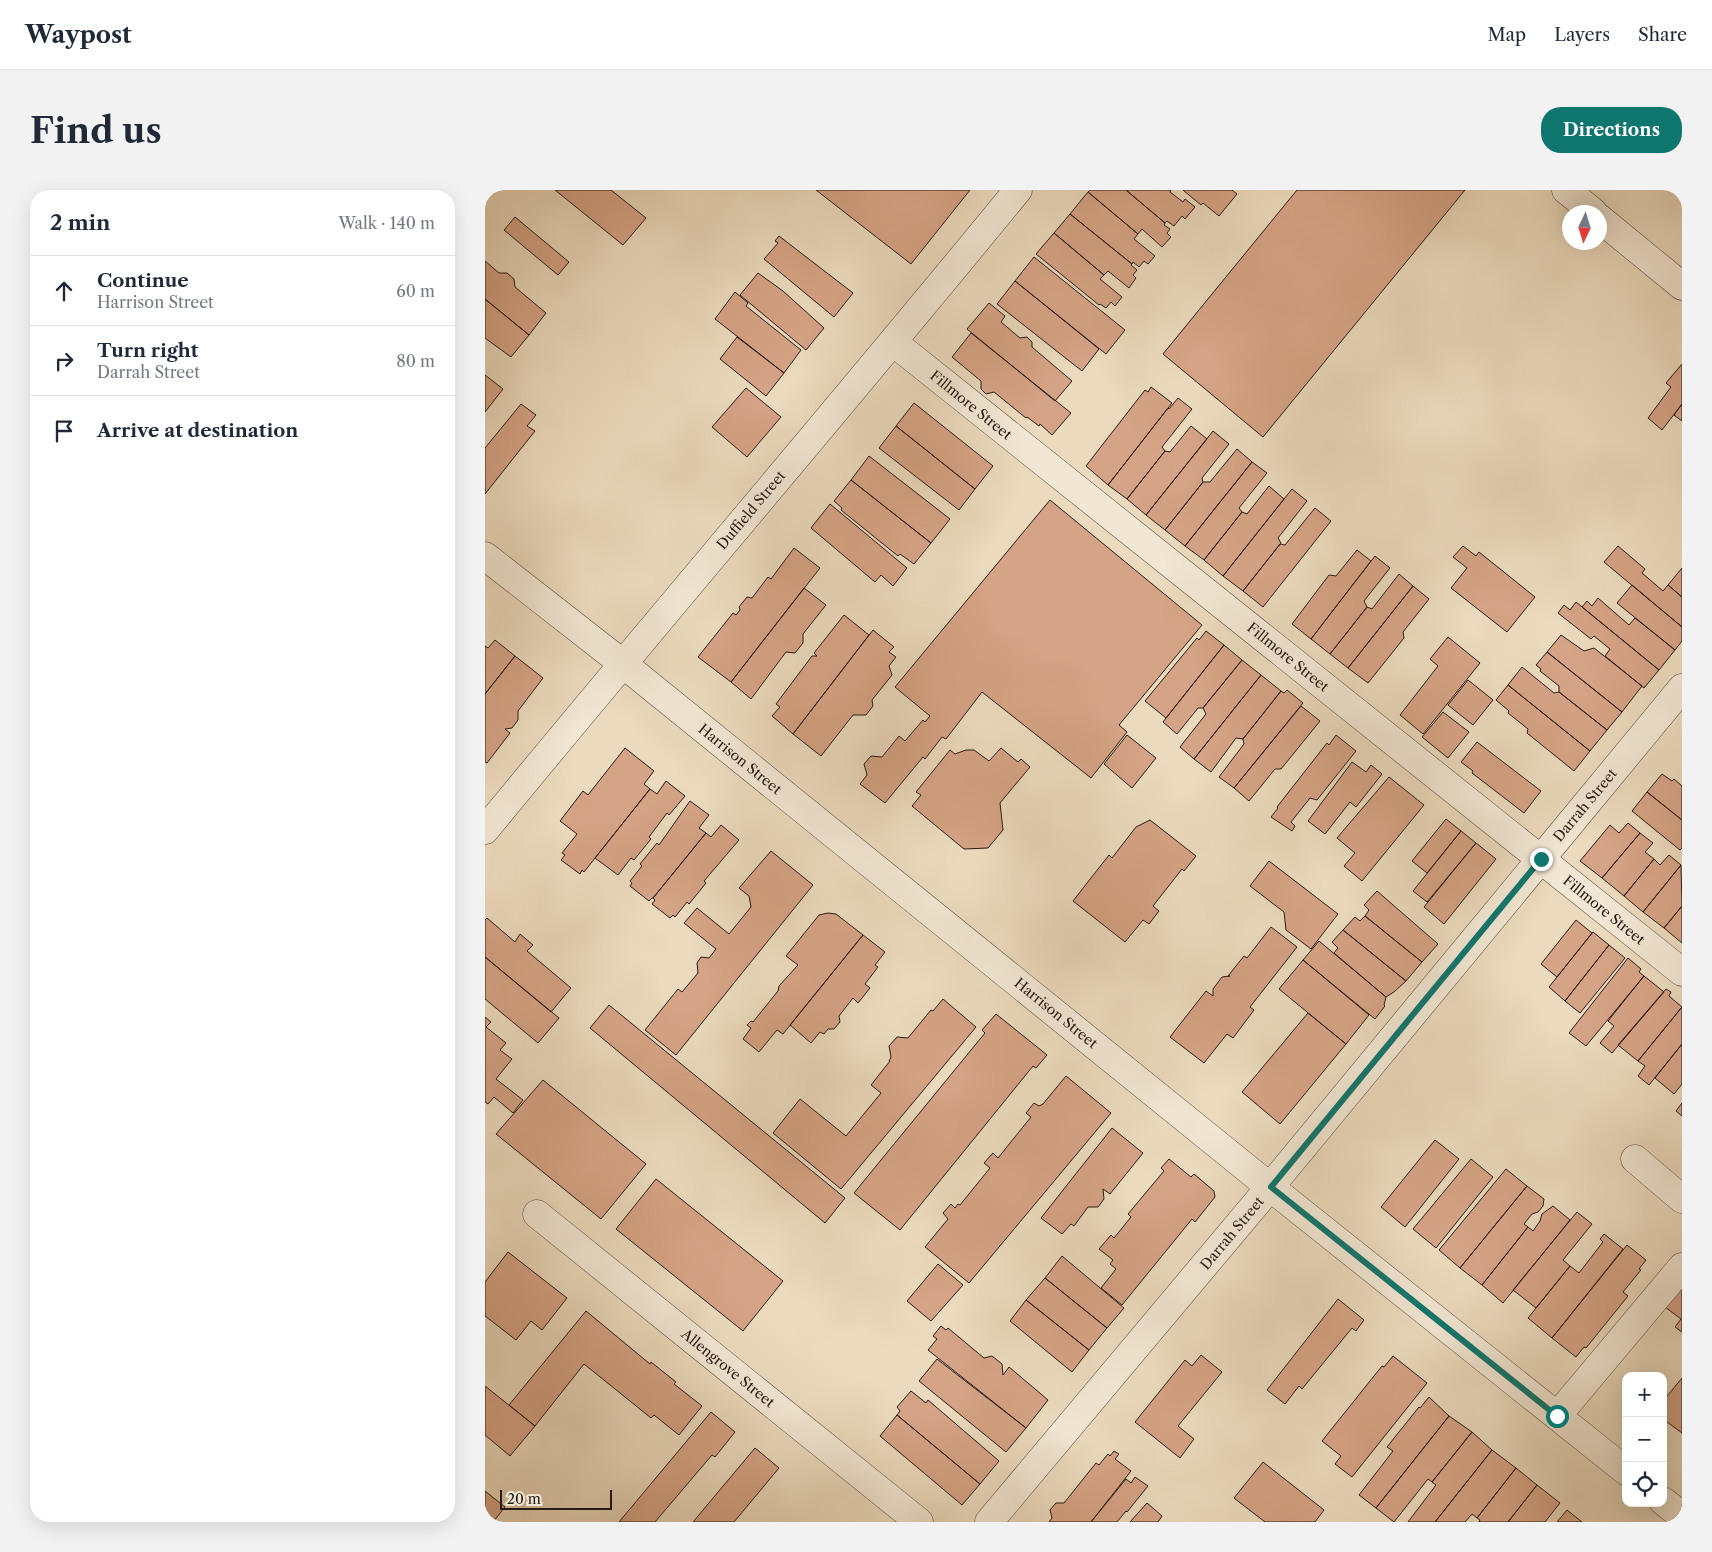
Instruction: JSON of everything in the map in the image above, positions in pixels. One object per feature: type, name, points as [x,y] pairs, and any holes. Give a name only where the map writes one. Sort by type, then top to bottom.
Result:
[{"type":"street","name":"Duffield Street","points":[[485,830],[622,663],[893,342],[1018,190]]},
{"type":"street","points":[[1566,190],[1584,205]]},
{"type":"street","points":[[1607,225],[1682,286]]},
{"type":"street","name":"Fillmore Street","points":[[893,342],[1682,972]]},
{"type":"street","name":"Harrison Street","points":[[485,556],[622,663],[1622,1468]]},
{"type":"street","name":"Darrah Street","points":[[989,1522],[1271,1187],[1682,688]]},
{"type":"street","points":[[1635,1159],[1682,1199]]},
{"type":"street","name":"Allengrove Street","points":[[537,1214],[919,1522]]},
{"type":"street","points":[[1557,1416],[1682,1267]]},
{"type":"street","points":[[1667,1504],[1682,1516]]},
{"type":"building","points":[[555,190],[611,190],[646,218],[623,245]]},
{"type":"building","points":[[816,190],[970,190],[911,264]]},
{"type":"building","points":[[1090,190],[1126,190],[1165,223],[1164,225],[1170,229],[1167,233],[1171,237],[1162,247],[1142,229],[1138,234],[1088,192]]},
{"type":"building","points":[[1126,190],[1171,190],[1170,192],[1183,202],[1185,199],[1195,207],[1185,219],[1182,216],[1174,226],[1167,221],[1165,223]]},
{"type":"building","points":[[1183,190],[1232,190],[1237,194],[1219,216],[1203,203],[1201,205]]},
{"type":"building","points":[[1297,190],[1465,190],[1263,437],[1163,354]]},
{"type":"building","points":[[1088,192],[1138,234],[1134,239],[1155,256],[1148,264],[1144,261],[1139,267],[1133,262],[1132,264],[1070,214]]},
{"type":"building","points":[[1070,214],[1137,270],[1133,275],[1136,278],[1129,288],[1108,271],[1104,275],[1054,233]]},
{"type":"building","points":[[515,217],[569,262],[558,275],[504,230]]},
{"type":"building","points":[[1054,233],[1104,275],[1100,279],[1122,297],[1115,306],[1111,302],[1106,308],[1099,305],[1036,254]]},
{"type":"building","points":[[779,236],[853,293],[834,317],[764,259],[778,243],[775,241]]},
{"type":"building","points":[[1034,257],[1125,330],[1106,354],[1015,281]]},
{"type":"building","points":[[485,261],[499,273],[507,273],[514,279],[515,287],[546,313],[529,335],[485,299]]},
{"type":"building","points":[[758,273],[783,291],[824,328],[806,350],[740,295]]},
{"type":"building","points":[[1015,281],[1099,349],[1082,371],[997,304]]},
{"type":"building","points":[[735,292],[748,303],[746,306],[801,350],[784,373],[715,319]]},
{"type":"building","points":[[485,299],[529,335],[511,357],[485,338]]},
{"type":"building","points":[[989,303],[1005,316],[1001,322],[1020,338],[1027,337],[1032,342],[1032,347],[1072,381],[1055,401],[967,329]]},
{"type":"building","points":[[971,333],[1071,413],[1052,435],[1040,424],[1039,426],[1026,418],[994,392],[986,394],[981,389],[981,381],[952,357]]},
{"type":"building","points":[[737,337],[784,373],[766,396],[720,359]]},
{"type":"building","points":[[1682,364],[1682,404],[1662,430],[1648,418],[1671,387],[1666,383]]},
{"type":"building","points":[[485,375],[503,389],[485,412]]},
{"type":"building","points":[[1151,387],[1172,403],[1108,485],[1086,466],[1145,390],[1148,392]]},
{"type":"building","points":[[746,388],[781,417],[747,457],[712,427]]},
{"type":"building","points":[[1178,398],[1192,409],[1162,447],[1165,451],[1127,499],[1108,485],[1168,408]]},
{"type":"building","points":[[914,403],[993,466],[975,489],[896,426]]},
{"type":"building","points":[[521,404],[536,415],[527,426],[535,431],[485,494],[485,448]]},
{"type":"building","points":[[1682,404],[1682,421],[1674,415]]},
{"type":"building","points":[[896,426],[975,489],[959,510],[879,448]]},
{"type":"building","points":[[1191,426],[1207,439],[1146,515],[1127,499],[1165,451],[1170,452]]},
{"type":"building","points":[[1213,431],[1229,444],[1202,478],[1203,482],[1165,530],[1146,515]]},
{"type":"building","points":[[1237,449],[1252,462],[1185,546],[1165,530],[1203,482],[1210,482]]},
{"type":"building","points":[[869,456],[950,519],[931,543],[851,480]]},
{"type":"building","points":[[1252,462],[1267,473],[1239,508],[1242,512],[1204,560],[1185,546]]},
{"type":"building","points":[[851,480],[931,543],[914,564],[900,554],[898,556],[841,510],[842,508],[834,501]]},
{"type":"building","points":[[1269,486],[1284,499],[1223,576],[1204,560],[1242,512],[1247,514]]},
{"type":"building","points":[[1292,489],[1307,501],[1278,538],[1281,543],[1243,591],[1223,576]]},
{"type":"building","points":[[1050,500],[1202,625],[1119,725],[1127,732],[1091,778],[982,692],[946,739],[942,737],[925,759],[923,757],[885,803],[860,784],[867,775],[864,764],[871,756],[882,757],[899,736],[905,741],[923,720],[925,722],[930,716],[895,687]]},
{"type":"building","points":[[830,504],[907,568],[893,586],[881,575],[875,582],[811,528]]},
{"type":"building","points":[[1315,508],[1331,521],[1263,607],[1243,591],[1280,544],[1285,545]]},
{"type":"building","points":[[1463,546],[1476,556],[1479,552],[1535,597],[1507,632],[1451,588],[1467,568],[1453,557]]},
{"type":"building","points":[[1618,546],[1645,569],[1642,573],[1663,591],[1668,585],[1682,597],[1682,627],[1604,562]]},
{"type":"building","points":[[794,548],[820,568],[731,682],[698,657],[733,613],[736,615],[740,610],[739,607],[747,597],[752,598],[768,577],[771,579]]},
{"type":"building","points":[[1357,550],[1371,561],[1311,639],[1292,624],[1329,575],[1336,576]]},
{"type":"building","points":[[1375,556],[1390,568],[1364,601],[1367,607],[1330,654],[1311,639]]},
{"type":"building","points":[[1682,568],[1682,597],[1668,585]]},
{"type":"building","points":[[1399,574],[1413,586],[1348,668],[1330,654],[1367,607],[1372,609]]},
{"type":"building","points":[[1632,585],[1682,627],[1682,641],[1675,650],[1617,603]]},
{"type":"building","points":[[1413,586],[1429,599],[1403,632],[1404,638],[1368,683],[1348,668]]},
{"type":"building","points":[[804,588],[826,605],[803,634],[803,643],[795,653],[786,652],[751,699],[731,682]]},
{"type":"building","points":[[1598,598],[1629,625],[1635,618],[1675,650],[1659,670],[1582,607],[1587,601],[1592,606]]},
{"type":"building","points":[[1576,602],[1659,670],[1644,688],[1605,656],[1610,649],[1594,636],[1591,639],[1558,613],[1564,605],[1570,610]]},
{"type":"building","points":[[844,615],[869,635],[793,734],[772,716],[780,707],[776,704],[812,656],[817,656],[814,653]]},
{"type":"building","points":[[873,630],[894,647],[889,652],[896,657],[889,666],[892,675],[872,700],[873,706],[866,715],[853,715],[821,756],[793,734]]},
{"type":"building","points":[[1206,631],[1224,645],[1166,718],[1145,701],[1197,638],[1199,640]]},
{"type":"building","points":[[1561,635],[1584,651],[1594,648],[1642,686],[1622,712],[1547,652]]},
{"type":"building","points":[[1448,637],[1480,663],[1423,734],[1400,715],[1438,666],[1430,659]]},
{"type":"building","points":[[495,640],[515,656],[485,694],[485,646],[488,648]]},
{"type":"building","points":[[1224,645],[1242,660],[1203,708],[1198,708],[1177,734],[1163,722]]},
{"type":"building","points":[[1547,652],[1622,712],[1607,730],[1559,692],[1559,686],[1540,671],[1541,669],[1536,665]]},
{"type":"building","points":[[515,656],[543,678],[518,711],[518,720],[512,728],[505,729],[510,733],[487,763],[485,762],[485,694]]},
{"type":"building","points":[[1242,660],[1261,675],[1194,759],[1180,747],[1206,714],[1203,708]]},
{"type":"building","points":[[1522,667],[1554,693],[1559,692],[1607,730],[1590,751],[1508,685]]},
{"type":"building","points":[[1261,675],[1281,691],[1243,739],[1236,738],[1211,772],[1194,759]]},
{"type":"building","points":[[1468,680],[1493,700],[1473,725],[1448,705]]},
{"type":"building","points":[[1508,685],[1590,751],[1574,771],[1527,733],[1528,729],[1508,713],[1509,711],[1496,700]]},
{"type":"building","points":[[1287,690],[1303,703],[1234,788],[1219,777],[1244,744],[1243,739],[1281,691],[1284,693]]},
{"type":"building","points":[[1301,706],[1320,721],[1281,769],[1275,769],[1249,801],[1234,788]]},
{"type":"building","points":[[1443,712],[1469,732],[1448,758],[1422,737]]},
{"type":"building","points":[[1127,735],[1156,758],[1132,788],[1104,764]]},
{"type":"building","points":[[1336,735],[1356,751],[1317,800],[1310,798],[1291,822],[1295,826],[1292,831],[1271,817],[1327,743],[1329,745]]},
{"type":"building","points":[[1477,742],[1541,791],[1524,813],[1472,773],[1473,771],[1461,762]]},
{"type":"building","points":[[625,748],[654,771],[644,784],[650,789],[584,872],[582,870],[580,874],[561,860],[565,855],[562,853],[577,834],[560,821],[583,791],[588,795]]},
{"type":"building","points":[[1001,748],[1018,762],[1021,759],[1030,767],[1000,803],[1003,830],[988,848],[964,849],[912,806],[921,795],[916,792],[950,750],[955,754],[966,750],[974,750],[989,761]]},
{"type":"building","points":[[1352,762],[1366,772],[1371,765],[1382,774],[1356,807],[1350,802],[1325,834],[1308,821]]},
{"type":"building","points":[[1662,774],[1672,781],[1674,779],[1682,786],[1682,820],[1647,792]]},
{"type":"building","points":[[1389,777],[1424,805],[1362,881],[1344,866],[1355,853],[1337,838]]},
{"type":"building","points":[[666,781],[685,796],[669,815],[667,813],[649,837],[651,839],[634,860],[631,858],[618,875],[595,858],[650,789],[657,794]]},
{"type":"building","points":[[1647,792],[1682,820],[1682,848],[1680,850],[1632,811]]},
{"type":"building","points":[[690,801],[709,815],[699,828],[706,833],[649,901],[630,886],[632,883],[630,881],[642,866],[640,864],[657,843],[659,845]]},
{"type":"building","points":[[1446,819],[1461,831],[1427,873],[1412,861]]},
{"type":"building","points":[[1150,820],[1196,856],[1184,871],[1182,869],[1153,906],[1159,911],[1149,924],[1143,920],[1125,942],[1073,901],[1109,855],[1112,858],[1136,827]]},
{"type":"building","points":[[1628,823],[1640,833],[1602,878],[1580,861],[1610,825],[1619,833]]},
{"type":"building","points":[[721,825],[739,840],[704,881],[706,883],[689,904],[687,902],[675,917],[673,915],[670,918],[652,904],[655,900],[653,898],[706,833],[711,837]]},
{"type":"building","points":[[1461,831],[1476,843],[1427,902],[1413,891]]},
{"type":"building","points":[[1640,833],[1653,843],[1645,852],[1654,859],[1624,896],[1602,878]]},
{"type":"building","points":[[1476,843],[1496,859],[1444,924],[1424,907]]},
{"type":"building","points":[[771,851],[813,885],[676,1055],[645,1030],[678,989],[682,992],[698,973],[697,963],[701,957],[709,958],[716,949],[684,923],[697,908],[729,934],[751,907],[749,896],[739,888]]},
{"type":"building","points":[[1669,855],[1681,865],[1643,912],[1624,896],[1654,859],[1660,865]]},
{"type":"building","points":[[1269,861],[1338,914],[1311,949],[1286,930],[1284,912],[1250,886]]},
{"type":"building","points":[[1681,865],[1682,906],[1664,928],[1643,912]]},
{"type":"building","points":[[1377,891],[1438,944],[1422,962],[1365,916],[1369,910],[1364,905]]},
{"type":"building","points":[[1682,906],[1682,943],[1664,928]]},
{"type":"building","points":[[836,914],[863,935],[783,1034],[777,1030],[759,1052],[743,1039],[751,1028],[747,1025],[751,1021],[753,1022],[778,991],[779,986],[798,965],[786,956],[819,915]]},
{"type":"building","points":[[1365,916],[1422,962],[1406,981],[1343,930],[1355,917],[1360,921]]},
{"type":"building","points":[[487,918],[515,942],[520,934],[533,945],[527,951],[571,988],[551,1012],[485,957],[485,920]]},
{"type":"building","points":[[1576,920],[1592,933],[1557,977],[1541,964]]},
{"type":"building","points":[[1271,927],[1297,947],[1250,1007],[1254,1010],[1233,1038],[1227,1034],[1204,1063],[1170,1037],[1206,991],[1213,996],[1213,989],[1222,977],[1230,976],[1228,976],[1244,956],[1247,958]]},
{"type":"building","points":[[1343,930],[1406,981],[1386,997],[1334,953],[1338,948],[1332,942]]},
{"type":"building","points":[[1593,932],[1609,945],[1565,1001],[1549,987]]},
{"type":"building","points":[[863,935],[885,952],[875,965],[878,967],[865,984],[870,988],[858,1003],[853,998],[839,1016],[840,1022],[834,1029],[828,1029],[824,1034],[820,1032],[811,1043],[790,1025]]},
{"type":"building","points":[[1319,941],[1386,997],[1385,1006],[1375,1019],[1303,960]]},
{"type":"building","points":[[1609,945],[1625,958],[1580,1013],[1565,1001]]},
{"type":"building","points":[[485,957],[559,1018],[538,1043],[485,999]]},
{"type":"building","points":[[1628,958],[1641,969],[1639,972],[1644,976],[1586,1046],[1569,1033]]},
{"type":"building","points":[[1303,960],[1369,1015],[1346,1044],[1279,989]]},
{"type":"building","points":[[1644,976],[1664,992],[1612,1053],[1600,1043],[1614,1026],[1608,1021]]},
{"type":"building","points":[[1666,989],[1671,992],[1669,996],[1682,1007],[1638,1061],[1618,1045]]},
{"type":"building","points":[[943,999],[976,1027],[841,1189],[773,1133],[800,1099],[846,1136],[881,1093],[871,1085],[890,1061],[889,1046],[897,1037],[908,1038],[931,1010],[933,1011]]},
{"type":"building","points":[[609,1005],[845,1198],[825,1223],[590,1028]]},
{"type":"building","points":[[1682,1007],[1682,1044],[1649,1085],[1638,1076],[1645,1066],[1638,1061]]},
{"type":"building","points":[[1308,1013],[1346,1044],[1280,1124],[1242,1092]]},
{"type":"building","points":[[996,1014],[1047,1055],[1036,1068],[1033,1066],[900,1230],[854,1193],[985,1033],[982,1030]]},
{"type":"building","points":[[485,1017],[491,1022],[486,1027],[506,1043],[500,1050],[512,1059],[496,1079],[523,1100],[513,1113],[494,1097],[488,1104],[485,1102]]},
{"type":"building","points":[[1682,1044],[1682,1084],[1674,1094],[1655,1078]]},
{"type":"building","points":[[1066,1076],[1111,1113],[969,1283],[925,1247],[948,1219],[943,1213],[951,1204],[955,1208],[958,1204],[960,1205],[990,1168],[984,1163],[993,1153],[998,1158],[1031,1117],[1026,1113],[1034,1103],[1039,1106],[1043,1104]]},
{"type":"building","points":[[543,1080],[646,1164],[601,1219],[496,1134]]},
{"type":"building","points":[[1682,1103],[1682,1116],[1676,1111]]},
{"type":"building","points":[[1112,1128],[1143,1153],[1110,1194],[1103,1189],[1104,1199],[1098,1207],[1088,1207],[1074,1226],[1071,1224],[1062,1234],[1041,1218]]},
{"type":"building","points":[[1435,1140],[1459,1159],[1405,1227],[1381,1207]]},
{"type":"building","points":[[1169,1159],[1191,1177],[1194,1174],[1214,1191],[1215,1197],[1195,1222],[1192,1219],[1122,1305],[1101,1288],[1116,1269],[1110,1264],[1113,1260],[1099,1249],[1111,1235],[1114,1238],[1131,1217],[1128,1214],[1164,1171],[1161,1168]]},
{"type":"building","points":[[1471,1159],[1493,1177],[1436,1248],[1413,1229]]},
{"type":"building","points":[[1506,1169],[1527,1186],[1460,1268],[1439,1250]]},
{"type":"building","points":[[656,1179],[783,1281],[743,1331],[616,1229]]},
{"type":"building","points":[[1527,1186],[1544,1199],[1543,1206],[1538,1212],[1532,1214],[1524,1224],[1528,1227],[1482,1285],[1460,1268]]},
{"type":"building","points":[[1553,1206],[1570,1220],[1503,1303],[1482,1285],[1528,1227],[1533,1231],[1540,1221],[1542,1214]]},
{"type":"building","points":[[1577,1212],[1592,1224],[1563,1260],[1570,1266],[1536,1308],[1513,1290]]},
{"type":"building","points":[[1604,1234],[1623,1249],[1552,1338],[1528,1318],[1570,1266],[1579,1273],[1603,1242],[1600,1239]]},
{"type":"building","points":[[1627,1245],[1646,1260],[1639,1269],[1641,1270],[1623,1292],[1628,1296],[1586,1348],[1584,1347],[1576,1357],[1552,1338]]},
{"type":"building","points":[[508,1252],[567,1298],[542,1330],[531,1321],[516,1340],[485,1316],[485,1282]]},
{"type":"building","points":[[1062,1256],[1124,1308],[1107,1328],[1045,1278]]},
{"type":"building","points":[[938,1264],[963,1285],[931,1321],[907,1301]]},
{"type":"building","points":[[1045,1278],[1107,1328],[1089,1350],[1026,1300]]},
{"type":"building","points":[[1682,1286],[1682,1332],[1675,1327],[1681,1319],[1665,1307]]},
{"type":"building","points":[[1338,1299],[1364,1320],[1356,1331],[1352,1328],[1302,1389],[1299,1386],[1285,1404],[1267,1390]]},
{"type":"building","points":[[1026,1300],[1089,1350],[1072,1372],[1010,1321]]},
{"type":"building","points":[[586,1311],[650,1364],[651,1362],[676,1382],[674,1384],[702,1406],[679,1435],[654,1415],[651,1418],[584,1364],[535,1426],[509,1405]]},
{"type":"building","points":[[941,1326],[946,1330],[948,1328],[984,1358],[992,1356],[1002,1364],[1003,1375],[1009,1367],[1048,1400],[1026,1428],[928,1350],[937,1339],[933,1336]]},
{"type":"building","points":[[1201,1355],[1222,1372],[1178,1426],[1194,1439],[1180,1458],[1135,1422],[1185,1360],[1192,1366]]},
{"type":"building","points":[[1393,1356],[1427,1383],[1352,1477],[1335,1464],[1341,1456],[1322,1441],[1382,1366],[1384,1367]]},
{"type":"building","points":[[937,1359],[1026,1428],[1006,1452],[919,1381]]},
{"type":"building","points":[[1682,1378],[1682,1433],[1667,1422],[1667,1396]]},
{"type":"building","points":[[485,1386],[535,1426],[510,1456],[485,1435]]},
{"type":"building","points":[[911,1391],[926,1403],[928,1400],[999,1461],[980,1484],[897,1415],[900,1411],[897,1407]]},
{"type":"building","points":[[1429,1397],[1449,1416],[1376,1508],[1359,1495],[1393,1451],[1387,1447]]},
{"type":"building","points":[[711,1412],[735,1432],[715,1457],[712,1455],[655,1522],[619,1522]]},
{"type":"building","points":[[897,1415],[980,1484],[962,1505],[880,1436]]},
{"type":"building","points":[[1449,1416],[1472,1432],[1432,1482],[1428,1479],[1394,1522],[1376,1508]]},
{"type":"building","points":[[1472,1432],[1492,1450],[1435,1522],[1408,1522],[1436,1485],[1432,1482]]},
{"type":"building","points":[[755,1448],[779,1468],[734,1522],[693,1522]]},
{"type":"building","points":[[1492,1450],[1516,1468],[1477,1518],[1472,1514],[1465,1522],[1435,1522]]},
{"type":"building","points":[[1114,1451],[1119,1454],[1115,1459],[1131,1471],[1091,1522],[1049,1522],[1052,1518],[1050,1510],[1056,1503],[1064,1503],[1096,1463],[1099,1465],[1108,1454],[1110,1456]]},
{"type":"building","points":[[1263,1462],[1324,1510],[1315,1522],[1265,1522],[1234,1498]]},
{"type":"building","points":[[1516,1468],[1537,1485],[1508,1522],[1479,1522],[1480,1520],[1477,1518]]},
{"type":"building","points":[[1135,1477],[1148,1486],[1127,1512],[1117,1522],[1091,1522],[1126,1479],[1131,1483]]},
{"type":"building","points":[[1537,1485],[1560,1503],[1545,1522],[1508,1522]]},
{"type":"building","points":[[485,1491],[505,1507],[493,1522],[485,1522]]},
{"type":"building","points":[[1147,1503],[1162,1516],[1158,1522],[1130,1522]]},
{"type":"building","points":[[1567,1510],[1582,1522],[1557,1522]]},
{"type":"route","points":[[1541,859],[1271,1187],[1557,1416]]}]
